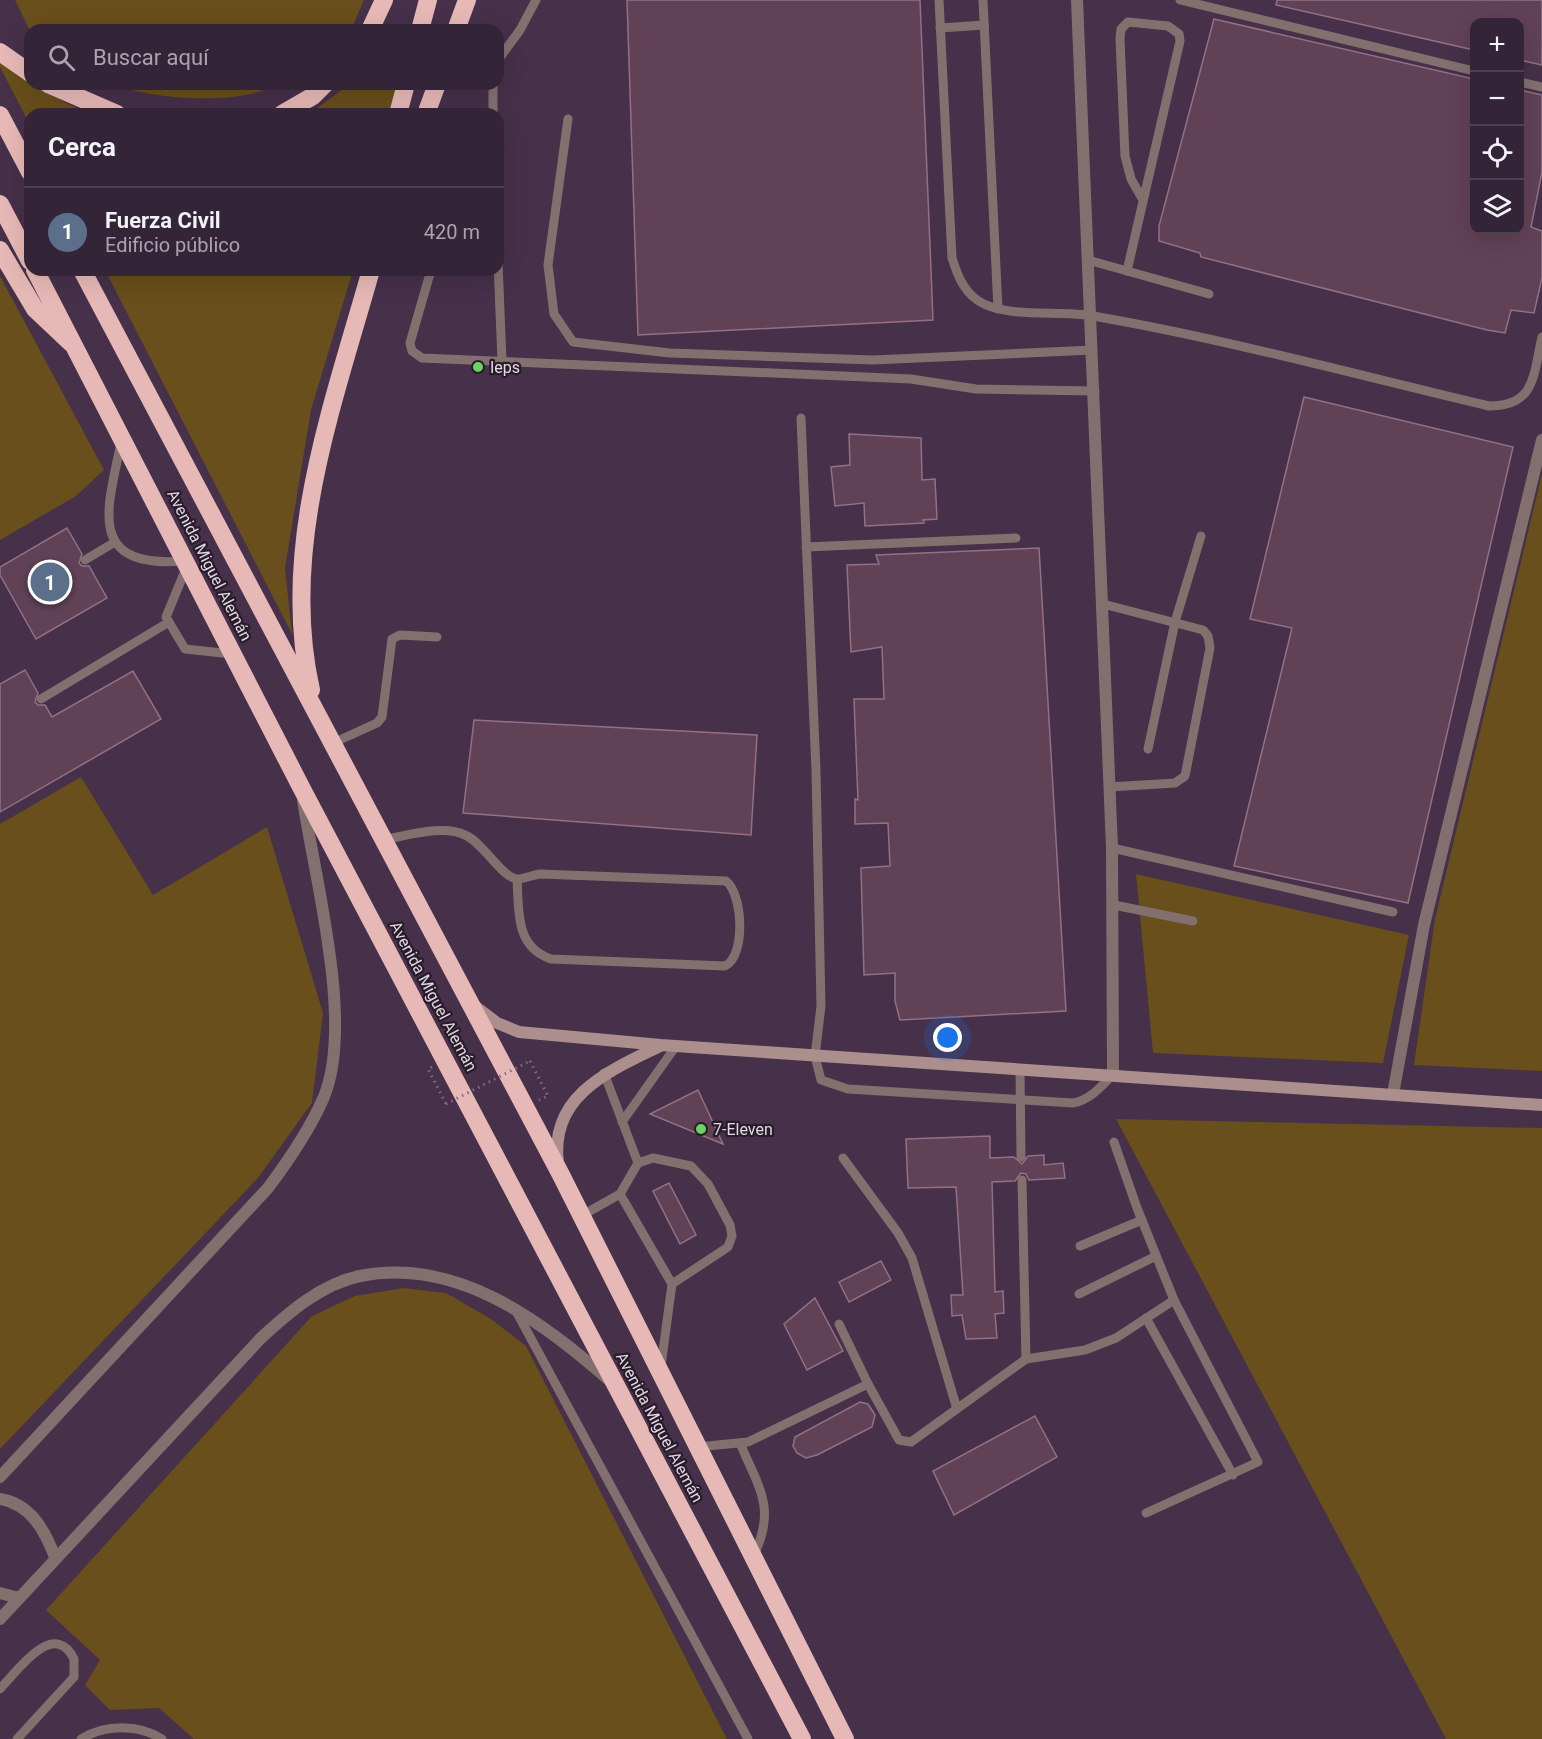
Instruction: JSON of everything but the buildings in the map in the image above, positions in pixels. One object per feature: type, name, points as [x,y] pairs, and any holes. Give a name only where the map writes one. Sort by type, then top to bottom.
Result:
[{"type":"highway","points":[[373,24],[384,0]]},
{"type":"highway","points":[[422,24],[428,0]]},
{"type":"highway","points":[[458,24],[467,0]]},
{"type":"highway","points":[[0,52],[24,69]]},
{"type":"highway","points":[[62,90],[103,108]]},
{"type":"highway","points":[[292,108],[319,90]]},
{"type":"highway","points":[[400,108],[404,90]]},
{"type":"highway","points":[[428,108],[434,90]]},
{"type":"highway","points":[[0,115],[24,161]]},
{"type":"highway","points":[[0,204],[24,250]]},
{"type":"highway","points":[[0,250],[35,309],[48,324],[76,346]]},
{"type":"highway","name":"Avenida Miguel Alemán","points":[[38,276],[302,787],[802,1739]]},
{"type":"highway","name":"Avenida Miguel Alemán","points":[[85,276],[560,1173],[660,1375],[844,1735]]},
{"type":"highway","points":[[316,715],[301,635],[299,608],[303,559],[321,456],[369,276]]},
{"type":"main road","points":[[461,989],[485,1016],[519,1032],[661,1046],[1113,1074],[1542,1105]]},
{"type":"main road","points":[[560,1173],[557,1145],[565,1119],[581,1093],[604,1073],[661,1046]]},
{"type":"street","points":[[1077,0],[1095,391],[1114,905],[1113,1074]]},
{"type":"street","points":[[1393,1094],[1424,925],[1542,440]]},
{"type":"street","points":[[0,1477],[268,1188],[298,1148],[324,1097],[334,1057],[335,1007],[302,787]]},
{"type":"street","points":[[0,1618],[260,1339],[290,1312],[321,1292],[358,1276],[400,1271],[434,1275],[462,1282],[516,1311],[567,1345],[615,1385]]},
{"type":"street","points":[[0,1499],[30,1513],[46,1533],[55,1557]]},
{"type":"street","points":[[0,1593],[19,1598]]},
{"type":"lane","points":[[504,52],[520,30],[536,0]]},
{"type":"lane","points":[[939,0],[952,258],[957,276],[976,300],[998,309],[1091,315],[1258,351],[1489,406],[1503,406],[1519,401],[1530,385],[1542,337]]},
{"type":"lane","points":[[983,0],[998,309]]},
{"type":"lane","points":[[1180,0],[1470,70]]},
{"type":"lane","points":[[1127,271],[1180,40],[1179,34],[1168,26],[1128,22],[1121,29],[1120,39],[1125,156],[1131,179],[1143,200]]},
{"type":"lane","points":[[940,28],[984,25]]},
{"type":"lane","points":[[1524,83],[1542,87]]},
{"type":"lane","points":[[492,108],[493,90]]},
{"type":"lane","points":[[490,108],[492,103]]},
{"type":"lane","points":[[568,119],[548,265],[554,314],[573,342],[670,353],[873,360],[1093,350]]},
{"type":"lane","points":[[1088,260],[1209,294]]},
{"type":"lane","points":[[429,276],[410,343],[412,351],[422,358],[910,379],[976,389],[1095,391]]},
{"type":"lane","points":[[499,276],[502,361]]},
{"type":"lane","points":[[801,417],[821,1006],[815,1056],[821,1080],[830,1085],[848,1089],[1020,1100],[1080,1101],[1097,1091],[1113,1074]]},
{"type":"lane","points":[[122,438],[109,497],[109,529],[115,542],[126,552],[150,563],[187,563],[166,617],[185,649],[234,654]]},
{"type":"lane","points":[[1148,749],[1175,622],[1201,536]]},
{"type":"lane","points":[[806,547],[1016,538]]},
{"type":"lane","points":[[85,560],[115,542]]},
{"type":"lane","points":[[1103,604],[1203,630],[1208,636],[1210,648],[1185,776],[1175,783],[1109,787]]},
{"type":"lane","points":[[41,699],[169,622]]},
{"type":"lane","points":[[331,744],[377,723],[382,717],[392,639],[400,635],[436,636]]},
{"type":"lane","points":[[382,840],[431,832],[458,832],[467,835],[489,852],[503,873],[517,879],[540,874],[726,881],[734,886],[738,900],[738,949],[735,958],[725,966],[551,959],[541,956],[531,949],[520,928],[517,879]]},
{"type":"lane","points":[[1112,848],[1393,912]]},
{"type":"lane","points":[[1114,905],[1193,921]]},
{"type":"lane","points":[[622,1122],[676,1046]]},
{"type":"lane","points":[[1020,1069],[1021,1157]]},
{"type":"lane","points":[[604,1073],[638,1163]]},
{"type":"lane","points":[[1114,1142],[1174,1300],[1258,1462],[1146,1512]]},
{"type":"lane","points":[[581,1216],[620,1194],[638,1163],[653,1158],[691,1166],[708,1184],[732,1230],[728,1247],[672,1284]]},
{"type":"lane","points":[[843,1158],[898,1233],[912,1258],[957,1409]]},
{"type":"lane","points":[[1022,1180],[1026,1359]]},
{"type":"lane","points":[[620,1194],[672,1284],[660,1375]]},
{"type":"lane","points":[[1080,1246],[1142,1220]]},
{"type":"lane","points":[[1079,1294],[1156,1256]]},
{"type":"lane","points":[[839,1324],[868,1384],[899,1440],[904,1443],[911,1442],[1026,1359],[1085,1350],[1116,1338],[1174,1300]]},
{"type":"lane","points":[[516,1311],[748,1739]]},
{"type":"lane","points":[[1146,1318],[1233,1475]]},
{"type":"lane","points":[[697,1447],[748,1442],[868,1384]]},
{"type":"lane","points":[[740,1443],[766,1508],[764,1533],[753,1557]]},
{"type":"lane","points":[[0,1689],[34,1653],[48,1644],[56,1642],[64,1645],[75,1659],[74,1677],[17,1739]]},
{"type":"lane","points":[[81,1739],[107,1730],[126,1728],[151,1731],[162,1739]]},
{"type":"path","points":[[428,1069],[446,1104],[530,1061],[548,1096]]},
{"type":"shaded area","points":[[15,0],[364,0],[354,24],[27,24]]},
{"type":"shaded area","points":[[0,55],[24,73],[24,90],[48,90],[62,101],[78,108],[24,108],[24,113],[0,67]]},
{"type":"shaded area","points":[[134,90],[264,90],[242,96],[220,98],[150,94]]},
{"type":"shaded area","points":[[342,90],[396,90],[391,108],[317,108]]},
{"type":"shaded area","points":[[0,276],[104,470],[76,496],[0,540]]},
{"type":"shaded area","points":[[108,276],[351,276],[311,410],[285,568],[292,634]]},
{"type":"shaded area","points":[[1542,474],[1542,1071],[1414,1065],[1435,919]]},
{"type":"shaded area","points":[[81,777],[153,895],[267,827],[323,1013],[312,1103],[257,1179],[0,1449],[0,824]]},
{"type":"shaded area","points":[[1136,874],[1409,935],[1383,1063],[1153,1053]]},
{"type":"shaded area","points":[[1116,1119],[1542,1128],[1542,1739],[1446,1739]]},
{"type":"shaded area","points":[[403,1288],[446,1293],[491,1319],[526,1346],[727,1739],[194,1739],[159,1708],[110,1710],[85,1685],[100,1660],[46,1610],[312,1316],[355,1296]]},
{"type":"place","name":"Ieps","points":[[478,367]]},
{"type":"place","name":"Fuerza Civil","points":[[50,582]]},
{"type":"place","name":"7-Eleven","points":[[701,1129]]}]
